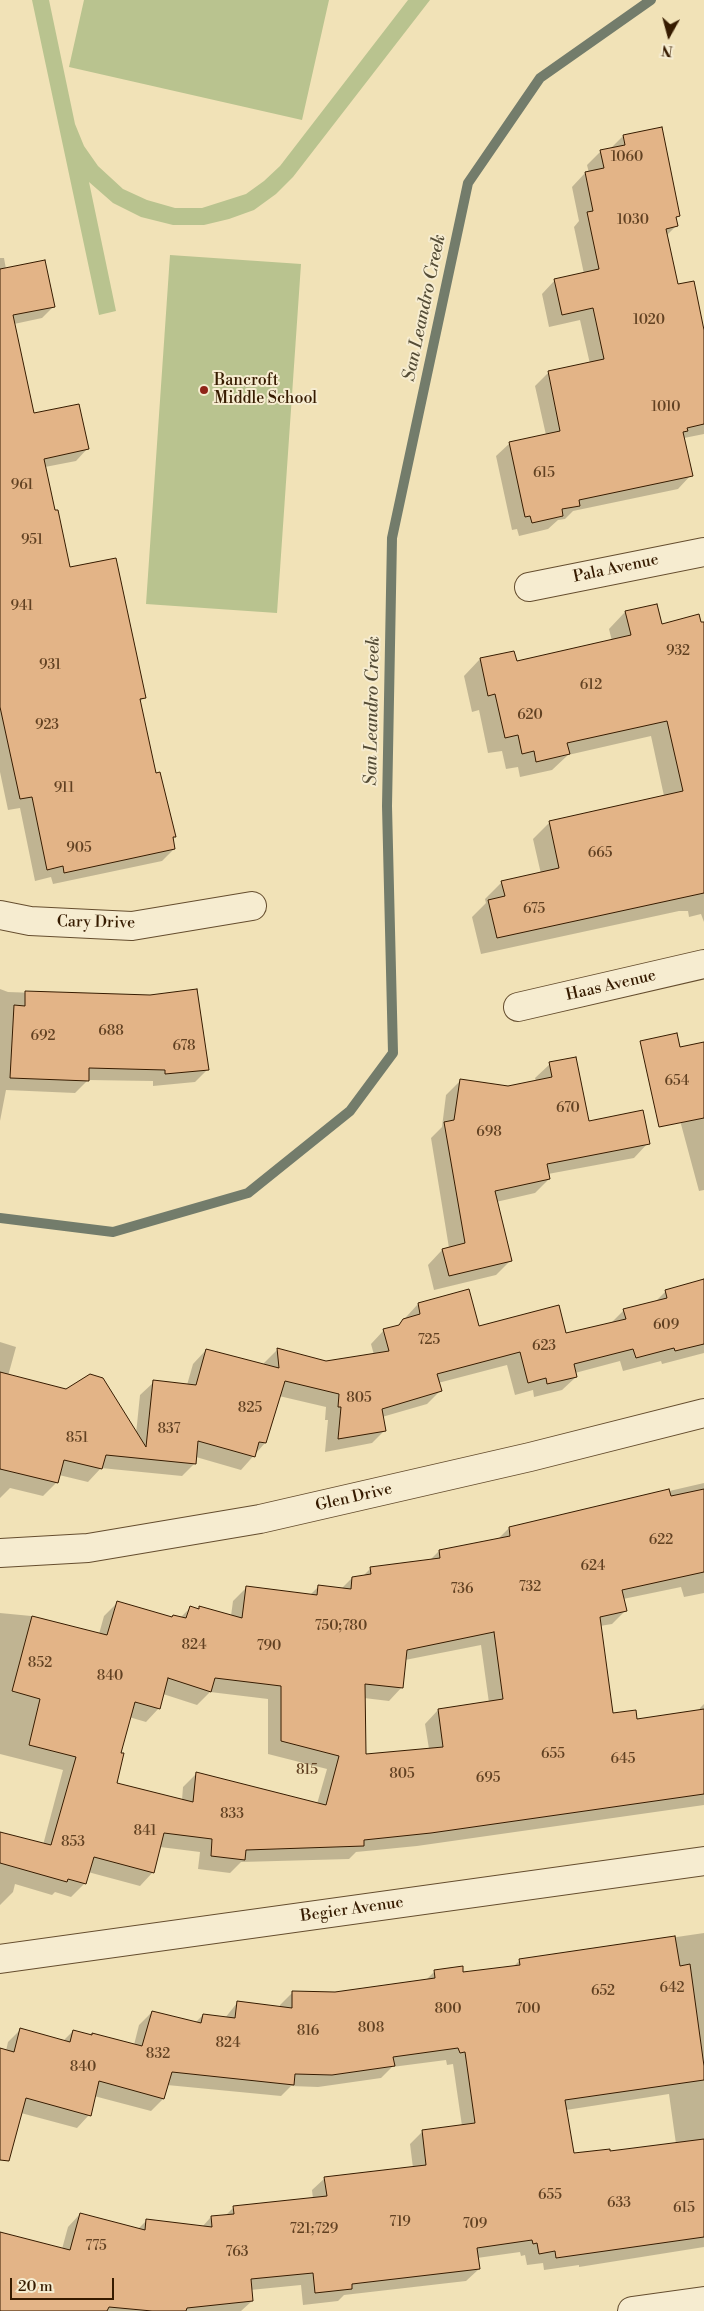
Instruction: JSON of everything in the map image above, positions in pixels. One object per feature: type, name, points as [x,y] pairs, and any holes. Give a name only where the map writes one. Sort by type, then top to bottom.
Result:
[{"type":"street","name":"Pala Avenue","points":[[529,587],[704,552]]},
{"type":"street","name":"Cary Drive","points":[[0,915],[30,921],[132,926],[252,906]]},
{"type":"street","name":"Haas Avenue","points":[[518,1007],[704,964]]},
{"type":"street","name":"Glen Drive","points":[[0,1553],[88,1548],[260,1519],[530,1457],[704,1413]]},
{"type":"street","name":"Begier Avenue","points":[[0,1959],[704,1861]]},
{"type":"street","points":[[632,2311],[704,2301]]},
{"type":"green space","points":[[32,0],[49,0],[75,124],[84,146],[98,166],[123,189],[147,200],[175,208],[202,208],[246,194],[264,181],[280,166],[408,0],[430,0],[293,177],[276,194],[254,210],[204,225],[173,225],[141,217],[113,203],[89,182],[116,311],[99,315]]},
{"type":"green space","points":[[84,0],[329,0],[302,120],[69,67]]},
{"type":"green space","points":[[170,255],[301,264],[277,613],[146,604]]},
{"type":"building","points":[[662,127],[680,216],[676,217],[678,226],[666,229],[678,284],[694,281],[704,330],[704,424],[687,428],[688,431],[683,432],[693,476],[579,500],[580,506],[562,509],[563,516],[532,523],[530,516],[525,517],[509,442],[560,431],[548,371],[604,359],[593,308],[562,315],[554,279],[599,269],[587,212],[593,211],[585,172],[604,168],[600,150],[625,145],[623,135]]},
{"type":"building","points":[[45,260],[55,307],[13,315],[34,413],[79,404],[89,449],[44,459],[55,510],[58,510],[70,567],[116,558],[146,698],[140,699],[156,773],[160,772],[176,837],[173,837],[175,849],[64,873],[63,866],[47,870],[32,797],[20,799],[0,707],[0,269]]},
{"type":"building","points":[[657,604],[662,624],[699,614],[701,622],[704,622],[704,893],[497,938],[488,900],[505,896],[501,881],[559,868],[549,821],[683,791],[667,721],[567,743],[570,754],[536,762],[534,751],[522,754],[518,735],[505,738],[495,694],[488,696],[480,658],[514,651],[517,661],[631,635],[625,611]]},
{"type":"building","points":[[197,989],[209,1070],[165,1074],[165,1070],[89,1068],[89,1081],[10,1078],[14,1005],[25,1006],[25,991],[150,995]]},
{"type":"building","points":[[677,1033],[680,1047],[704,1042],[704,1118],[659,1127],[640,1041]]},
{"type":"building","points":[[576,1057],[589,1121],[643,1110],[650,1144],[547,1164],[550,1179],[495,1191],[512,1261],[449,1276],[442,1249],[465,1243],[444,1122],[454,1120],[460,1079],[508,1086],[552,1077],[549,1062]]},
{"type":"building","points":[[704,1279],[704,1344],[675,1351],[674,1348],[636,1358],[633,1349],[574,1364],[577,1377],[547,1384],[546,1378],[528,1383],[520,1352],[437,1374],[442,1391],[382,1409],[386,1431],[338,1439],[341,1407],[338,1407],[339,1394],[285,1381],[266,1443],[259,1442],[255,1457],[198,1441],[196,1464],[106,1455],[102,1469],[64,1460],[58,1483],[0,1469],[0,1372],[66,1389],[90,1374],[103,1378],[146,1447],[153,1380],[196,1385],[206,1349],[279,1368],[277,1348],[326,1361],[389,1351],[383,1329],[399,1325],[403,1319],[420,1314],[418,1303],[469,1289],[479,1326],[559,1305],[566,1333],[626,1319],[623,1309],[667,1298],[665,1290]]},
{"type":"building","points":[[669,1489],[671,1496],[704,1489],[704,1572],[622,1590],[627,1611],[600,1617],[613,1713],[636,1710],[637,1719],[704,1709],[704,1794],[431,1833],[364,1840],[364,1846],[246,1850],[245,1860],[211,1856],[212,1839],[164,1833],[154,1873],[94,1857],[86,1884],[68,1879],[67,1882],[0,1863],[0,1832],[51,1845],[76,1757],[29,1745],[40,1699],[12,1691],[32,1616],[107,1635],[117,1601],[172,1617],[173,1615],[186,1618],[190,1606],[199,1609],[199,1606],[242,1618],[246,1586],[317,1595],[318,1585],[351,1589],[352,1577],[371,1574],[370,1567],[440,1558],[439,1550],[510,1536],[509,1527]],"holes":[[[494,1632],[503,1699],[438,1709],[443,1747],[366,1754],[365,1684],[403,1688],[407,1650]],[[168,1678],[211,1692],[215,1678],[281,1686],[281,1741],[339,1756],[326,1805],[196,1772],[193,1802],[117,1783],[124,1753],[121,1753],[135,1702],[160,1709]]]},
{"type":"building","points":[[675,1936],[680,1966],[690,1964],[704,2066],[704,2080],[565,2100],[574,2153],[610,2149],[610,2151],[704,2139],[704,2237],[556,2258],[555,2251],[539,2254],[537,2243],[533,2244],[532,2240],[477,2248],[480,2269],[352,2284],[352,2289],[315,2293],[313,2273],[251,2279],[253,2301],[187,2308],[186,2311],[152,2311],[109,2307],[107,2311],[0,2311],[0,2232],[70,2250],[80,2213],[145,2230],[146,2219],[212,2227],[211,2216],[234,2214],[233,2206],[327,2196],[324,2177],[426,2165],[422,2130],[475,2123],[465,2052],[460,2053],[458,2048],[393,2057],[395,2066],[332,2075],[295,2074],[294,2085],[172,2072],[164,2099],[99,2081],[91,2116],[26,2098],[9,2161],[0,2160],[0,2048],[14,2052],[20,2028],[70,2042],[73,2030],[142,2046],[152,2011],[201,2023],[203,2014],[235,2018],[237,2001],[292,2008],[292,1991],[335,1992],[435,1978],[434,1970],[463,1966],[463,1972],[520,1965],[519,1959]]},
{"type":"waterway","name":"San Leandro Creek","points":[[0,1218],[113,1232],[248,1193],[350,1111],[393,1053],[387,806],[392,538],[468,183],[540,78],[651,0]]},
{"type":"place","name":"Bancroft Middle School","points":[[204,390]]}]
